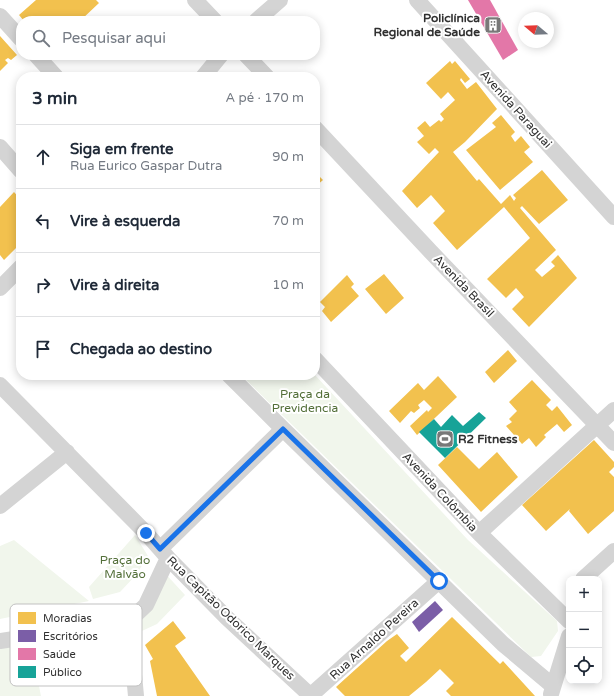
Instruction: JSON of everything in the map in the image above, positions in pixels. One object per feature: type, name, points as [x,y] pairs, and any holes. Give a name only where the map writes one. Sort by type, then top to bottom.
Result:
[{"type":"street","points":[[195,0],[210,16]]},
{"type":"street","points":[[262,16],[280,0]]},
{"type":"street","name":"Avenida Paraguai","points":[[418,0],[614,217]]},
{"type":"street","points":[[0,16],[16,34]]},
{"type":"street","points":[[41,60],[51,72]]},
{"type":"street","points":[[207,72],[218,60]]},
{"type":"street","points":[[251,60],[262,72]]},
{"type":"street","name":"Avenida Brasil","points":[[320,133],[431,252],[614,443]]},
{"type":"street","points":[[0,147],[16,165]]},
{"type":"street","points":[[0,288],[16,272]]},
{"type":"street","name":"Avenida Colômbia","points":[[320,364],[479,533],[566,618]]},
{"type":"street","points":[[234,380],[552,691],[566,646]]},
{"type":"street","name":"Rua Capitão Odorico Marques","points":[[0,385],[146,533],[164,554],[227,618],[311,696]]},
{"type":"street","points":[[479,533],[614,410]]},
{"type":"street","points":[[142,609],[146,605],[164,554],[283,429]]},
{"type":"street","points":[[0,506],[67,452]]},
{"type":"street","points":[[586,576],[614,551]]},
{"type":"street","name":"Rua Arnaldo Pereira","points":[[311,696],[439,581]]},
{"type":"street","points":[[0,641],[10,640]]},
{"type":"street","points":[[135,686],[136,696]]},
{"type":"green space","name":"Praça da Previdencia","points":[[246,380],[320,380],[468,540],[557,621],[558,631],[541,656],[531,657]]},
{"type":"green space","name":"Praça do Malvão","points":[[135,535],[148,556],[136,575],[120,592],[93,599],[89,587]]},
{"type":"green space","points":[[14,540],[89,601],[74,604],[10,604],[10,617],[0,619],[0,546]]},
{"type":"green space","name":"Praça do Malvão","points":[[163,571],[185,595],[157,624],[142,631],[142,614]]},
{"type":"green space","points":[[10,646],[10,686],[39,686],[41,696],[0,696],[0,648]]},
{"type":"building: Moradias","points":[[36,0],[96,0],[99,3],[85,16],[19,15]]},
{"type":"building: Moradias","points":[[0,36],[16,54],[16,56],[11,60],[8,58],[5,60],[8,63],[0,71]]},
{"type":"building: Moradias","points":[[450,61],[452,64],[455,61],[470,79],[465,83],[461,78],[460,80],[467,89],[476,82],[497,109],[465,142],[453,152],[477,181],[479,179],[501,204],[510,195],[514,201],[516,198],[513,195],[542,170],[568,200],[539,224],[522,206],[520,208],[556,250],[535,270],[542,277],[555,266],[551,262],[558,255],[577,278],[529,327],[512,309],[524,297],[516,288],[506,298],[487,279],[530,238],[504,207],[457,250],[433,223],[445,211],[431,195],[417,208],[402,191],[439,152],[435,148],[429,154],[417,142],[424,136],[417,128],[425,121],[430,127],[439,120],[441,122],[444,119],[440,114],[455,100],[448,92],[441,99],[426,83]]},
{"type":"building: Moradias","points":[[501,115],[515,132],[511,136],[515,142],[521,136],[530,147],[524,152],[533,162],[500,190],[466,150],[496,127],[492,123]]},
{"type":"building: Moradias","points":[[14,192],[16,194],[16,248],[4,260],[0,255],[0,207]]},
{"type":"building: Moradias","points":[[384,274],[404,298],[386,314],[365,289]]},
{"type":"building: Moradias","points":[[347,275],[354,284],[351,287],[359,296],[331,322],[322,311],[325,307],[320,302]]},
{"type":"building: Moradias","points":[[508,350],[517,361],[494,383],[485,372]]},
{"type":"building: Moradias","points":[[438,376],[457,397],[417,435],[410,426],[427,410],[428,412],[432,408],[424,400],[418,405],[420,408],[414,413],[411,411],[400,423],[389,411],[418,383],[424,390]]},
{"type":"building: Moradias","points":[[532,380],[551,400],[546,405],[552,411],[557,406],[572,425],[564,432],[557,424],[544,435],[546,437],[536,447],[529,438],[522,444],[506,426],[512,422],[509,419],[517,411],[509,402]]},
{"type":"building: Moradias","points":[[594,440],[614,462],[614,467],[609,472],[614,477],[614,511],[588,534],[569,511],[570,509],[546,531],[522,505]]},
{"type":"building: Moradias","points":[[457,447],[479,469],[497,452],[518,477],[481,512],[438,465]]},
{"type":"building: Moradias","points":[[452,617],[500,664],[503,661],[535,696],[451,696],[446,691],[454,683],[440,669],[409,696],[345,696],[336,687],[387,641],[397,634],[409,648],[400,656],[406,662]]},
{"type":"building: Moradias","points":[[173,621],[186,638],[175,646],[210,696],[157,696],[150,661],[153,659],[145,645]]},
{"type":"building: Escritórios","points":[[435,601],[443,610],[419,632],[412,622]]},
{"type":"building: Saúde","name":"Policlínica Regional de Saúde","points":[[468,0],[490,0],[518,50],[503,60]]},
{"type":"building: Público","name":"R2 Fitness","points":[[479,412],[486,418],[445,458],[419,432],[434,419],[441,427],[452,415],[463,426]]},
{"type":"place","name":"Policlínica Regional de Saúde","points":[[493,25]]},
{"type":"place","name":"R2 Fitness","points":[[445,439]]},
{"type":"route","points":[[146,533],[160,549],[283,429],[439,581]]}]
